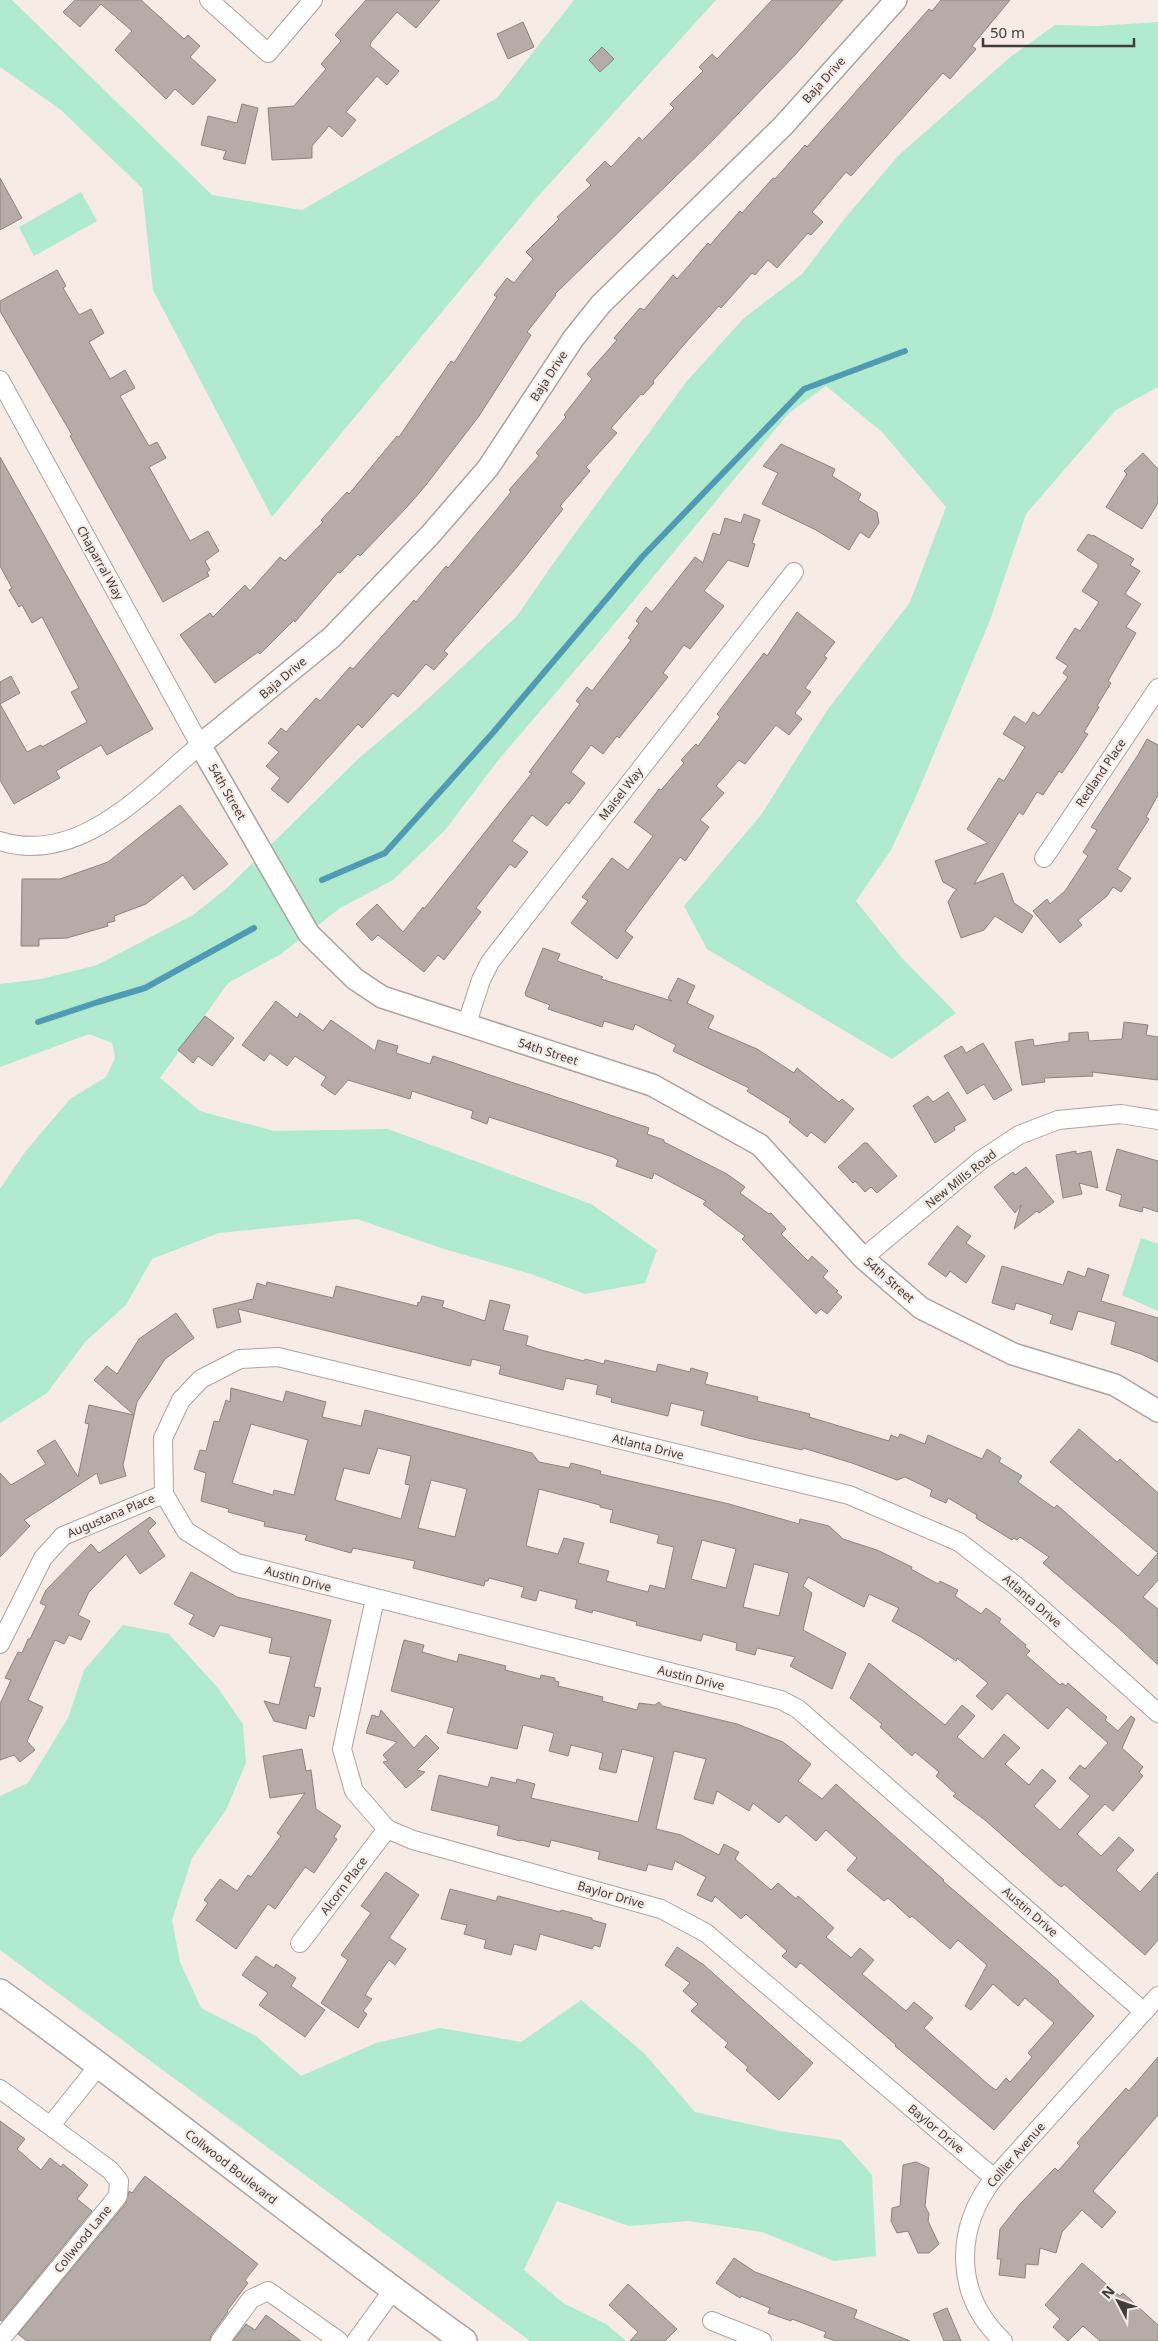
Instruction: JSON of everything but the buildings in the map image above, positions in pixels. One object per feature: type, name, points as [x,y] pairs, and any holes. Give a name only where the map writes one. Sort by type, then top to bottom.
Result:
[{"type":"main road","name":"Collwood Boulevard","points":[[0,1992],[100,2064],[301,2222],[464,2341]]},
{"type":"street","points":[[209,0],[268,53],[313,0]]},
{"type":"street","name":"Baja Drive","points":[[200,746],[332,637],[430,535],[488,468],[573,339],[601,304],[779,130],[896,0]]},
{"type":"street","name":"Chaparral Way","points":[[0,380],[200,746]]},
{"type":"street","name":"Maisel Way","points":[[466,1026],[481,980],[490,962],[794,572]]},
{"type":"street","name":"Redland Place","points":[[1044,858],[1158,688]]},
{"type":"street","points":[[0,841],[25,847],[41,847],[72,840],[111,819],[200,746]]},
{"type":"street","name":"54th Street","points":[[200,746],[309,934],[355,979],[382,997],[652,1086],[760,1145],[863,1258],[922,1308],[1013,1354],[1115,1385],[1158,1411]]},
{"type":"street","name":"New Mills Road","points":[[863,1258],[981,1160],[1019,1135],[1058,1120],[1121,1114],[1158,1120]]},
{"type":"street","name":"Atlanta Drive","points":[[164,1494],[163,1438],[181,1400],[201,1379],[240,1359],[278,1358],[849,1495],[960,1542],[1014,1584],[1158,1713]]},
{"type":"street","name":"Austin Drive","points":[[164,1494],[186,1531],[236,1563],[781,1700],[798,1709],[1144,2012]]},
{"type":"street","name":"Augustana Place","points":[[0,1644],[42,1558],[63,1536],[164,1494]]},
{"type":"street","name":"Baylor Drive","points":[[374,1599],[342,1749],[354,1791],[388,1829],[413,1840],[661,1909],[706,1933],[994,2178]]},
{"type":"street","name":"Alcorn Place","points":[[300,1943],[388,1829]]},
{"type":"street","name":"Collier Avenue","points":[[1003,2341],[987,2323],[979,2310],[967,2280],[965,2262],[969,2226],[975,2209],[994,2178],[1158,1996]]},
{"type":"street","points":[[50,2125],[100,2064]]},
{"type":"street","name":"Collwood Lane","points":[[0,2089],[110,2170],[119,2181],[118,2196],[0,2340]]},
{"type":"street","points":[[356,2341],[393,2290]]},
{"type":"street","points":[[220,2341],[251,2299],[268,2291],[339,2341]]},
{"type":"street","points":[[712,2321],[762,2341]]},
{"type":"green space","points":[[0,0],[12,0],[212,195],[302,210],[497,98],[574,0],[716,0],[533,202],[272,517],[153,290],[142,188],[61,110],[0,67]]},
{"type":"green space","points":[[1158,22],[1158,387],[1116,410],[1026,514],[990,620],[914,801],[891,850],[856,901],[901,957],[956,1013],[892,1059],[707,949],[684,906],[761,815],[826,712],[910,602],[946,507],[882,432],[826,386],[789,413],[600,641],[500,758],[445,830],[393,880],[340,908],[281,954],[228,983],[160,1078],[200,1111],[274,1131],[388,1129],[591,1204],[657,1250],[645,1283],[585,1294],[531,1274],[441,1248],[357,1219],[219,1233],[152,1259],[126,1305],[86,1341],[47,1393],[0,1423],[0,1189],[25,1152],[70,1099],[106,1077],[115,1058],[112,1043],[89,1034],[0,1067],[0,984],[41,979],[97,965],[193,915],[227,888],[358,759],[416,710],[517,616],[557,558],[687,381],[744,318],[802,274],[846,217],[898,156],[1009,58],[1055,25],[1098,26]]},
{"type":"green space","points":[[81,192],[97,221],[34,256],[19,227]]},
{"type":"green space","points":[[1141,1238],[1158,1244],[1158,1311],[1122,1295]]},
{"type":"green space","points":[[123,1625],[169,1634],[217,1687],[243,1724],[246,1763],[226,1810],[192,1858],[172,1920],[180,1962],[201,2008],[256,2036],[301,2076],[376,2043],[440,2028],[521,2042],[581,2000],[644,2053],[695,2112],[780,2131],[841,2140],[872,2175],[876,2256],[834,2261],[762,2232],[689,2221],[629,2226],[557,2201],[524,2270],[563,2303],[606,2324],[626,2341],[530,2341],[0,1950],[0,1796],[28,1783],[68,1718],[84,1670]]},
{"type":"waterway","points":[[322,880],[385,853],[491,735],[642,557],[804,389],[905,351]]},
{"type":"waterway","points":[[38,1022],[145,988],[254,928]]}]
